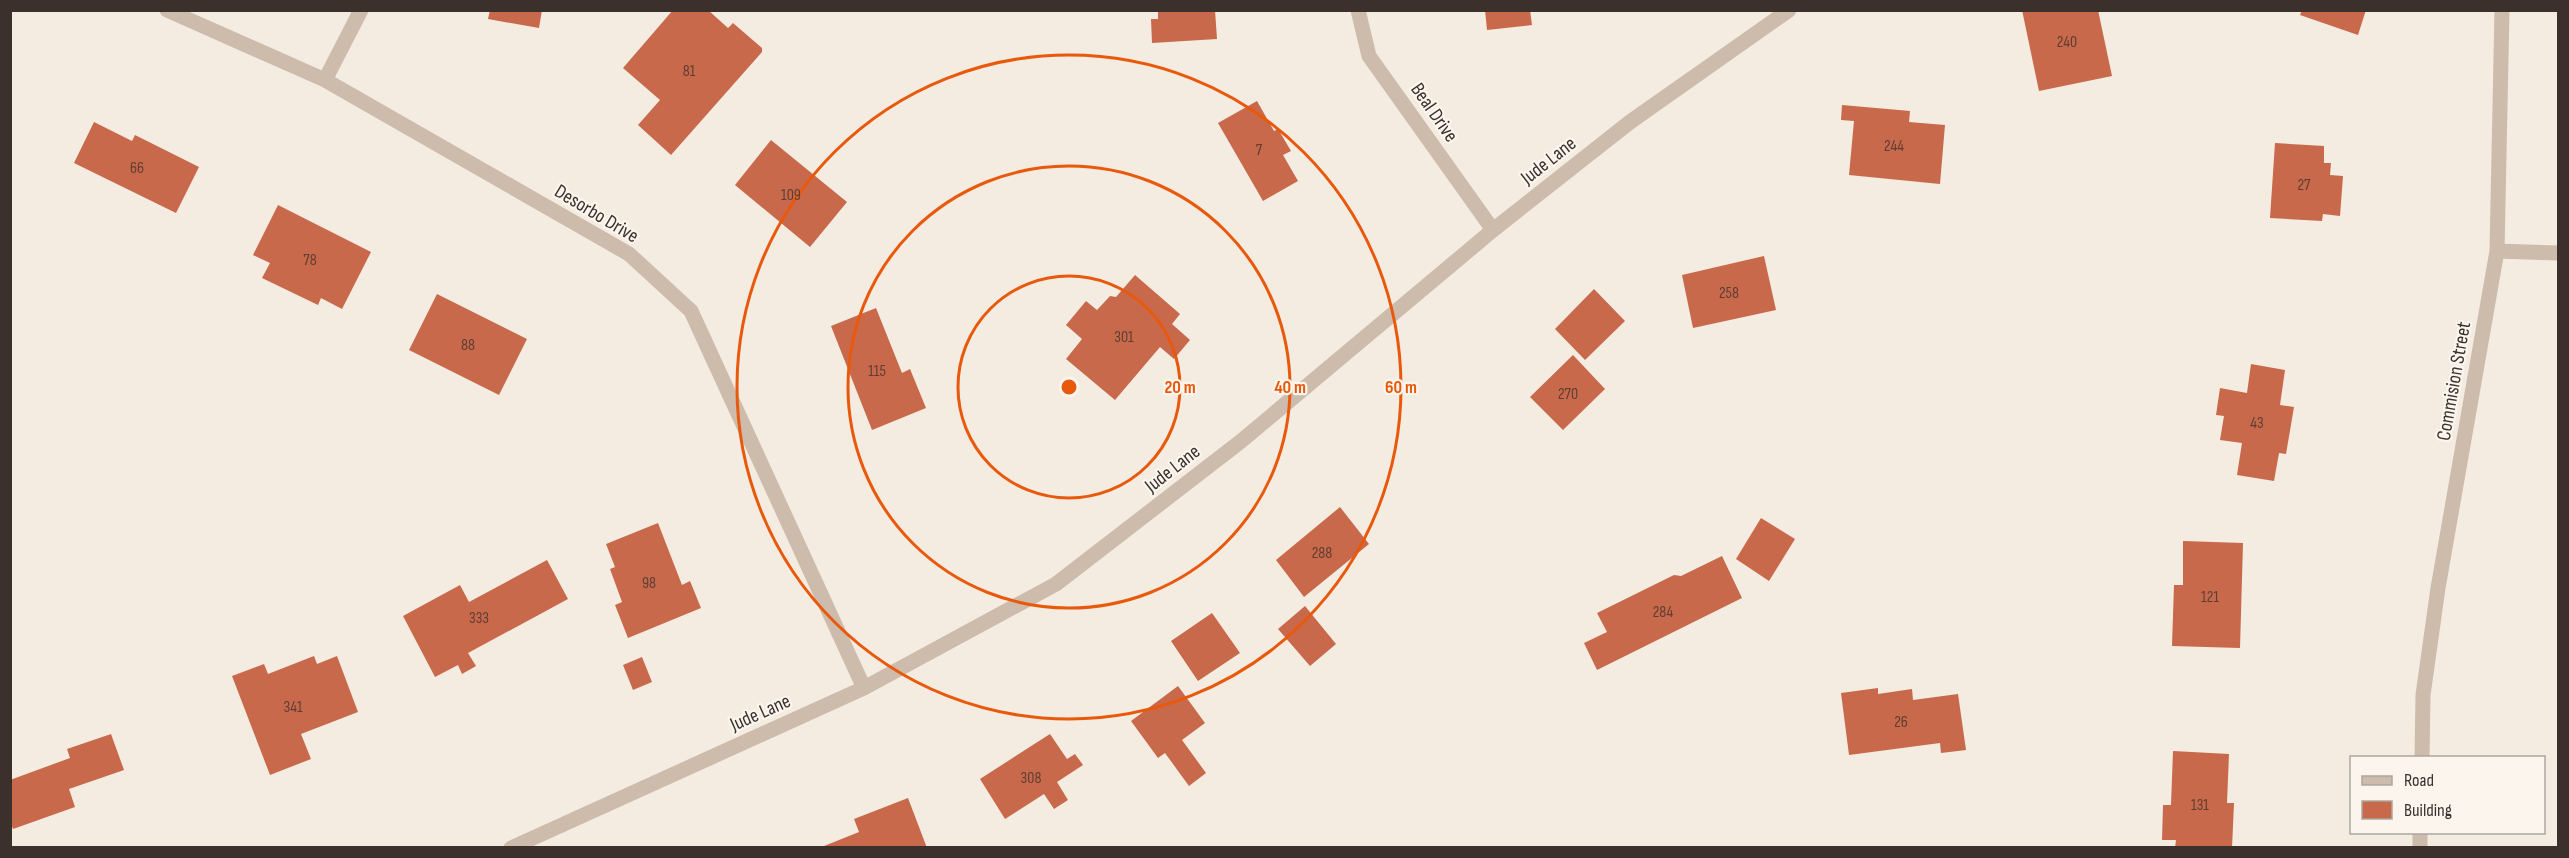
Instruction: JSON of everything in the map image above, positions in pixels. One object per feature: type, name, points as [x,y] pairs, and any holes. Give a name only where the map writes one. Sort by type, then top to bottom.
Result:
[{"type":"street","name":"Desorbo Drive","points":[[167,10],[325,80],[629,254],[691,311],[864,688]]},
{"type":"street","points":[[325,80],[361,10]]},
{"type":"street","name":"Beal Drive","points":[[1358,10],[1369,56],[1493,230]]},
{"type":"street","name":"Jude Lane","points":[[511,848],[864,688],[1056,584],[1239,442],[1493,230],[1630,122],[1789,10]]},
{"type":"street","name":"Commision Street","points":[[2422,756],[2423,695],[2438,588],[2497,251],[2502,10]]},
{"type":"street","points":[[2497,251],[2559,253]]},
{"type":"building","points":[[490,10],[542,10],[539,28],[488,19]]},
{"type":"building","points":[[673,10],[708,10],[728,28],[733,23],[762,48],[762,52],[671,155],[638,125],[660,100],[623,68]]},
{"type":"building","points":[[1158,10],[1215,10],[1217,39],[1152,43],[1151,19],[1158,19]]},
{"type":"building","points":[[1485,10],[1530,10],[1532,25],[1487,30]]},
{"type":"building","points":[[2022,10],[2098,10],[2112,76],[2039,91]]},
{"type":"building","points":[[2302,10],[2366,10],[2358,35],[2300,15]]},
{"type":"building","points":[[1257,101],[1274,131],[1278,129],[1291,151],[1283,155],[1298,181],[1263,201],[1218,123]]},
{"type":"building","points":[[1842,105],[1910,111],[1909,122],[1945,125],[1940,184],[1849,175],[1854,121],[1841,120]]},
{"type":"building","points":[[94,122],[132,141],[135,135],[199,167],[176,213],[74,163]]},
{"type":"building","points":[[771,140],[847,202],[810,247],[735,185]]},
{"type":"building","points":[[2275,143],[2324,146],[2324,163],[2331,163],[2330,175],[2343,176],[2340,216],[2323,214],[2322,221],[2270,218]]},
{"type":"building","points":[[278,205],[371,252],[342,309],[321,298],[318,305],[262,278],[270,263],[253,255]]},
{"type":"building","points":[[1764,256],[1776,310],[1693,328],[1682,275]]},
{"type":"building","points":[[1135,275],[1180,314],[1172,324],[1190,340],[1174,359],[1160,347],[1115,400],[1066,359],[1082,339],[1066,325],[1086,301],[1097,310],[1110,296],[1116,297]]},
{"type":"building","points":[[1594,289],[1625,321],[1585,360],[1555,329]]},
{"type":"building","points":[[437,294],[527,339],[499,395],[409,350]]},
{"type":"building","points":[[876,308],[902,373],[910,369],[926,408],[872,430],[831,326]]},
{"type":"building","points":[[1573,355],[1605,389],[1563,430],[1530,397]]},
{"type":"building","points":[[2251,364],[2285,370],[2280,405],[2294,407],[2286,454],[2279,453],[2274,481],[2237,475],[2242,443],[2220,440],[2224,416],[2216,415],[2220,388],[2247,393]]},
{"type":"building","points":[[1340,507],[1369,544],[1304,597],[1276,560]]},
{"type":"building","points":[[1761,518],[1795,539],[1769,581],[1736,559]]},
{"type":"building","points":[[658,523],[682,585],[690,581],[701,608],[628,638],[615,605],[622,602],[610,569],[615,567],[606,544]]},
{"type":"building","points":[[2183,541],[2243,543],[2240,648],[2172,646],[2174,585],[2183,585]]},
{"type":"building","points":[[1722,556],[1742,598],[1597,670],[1584,643],[1607,632],[1597,613],[1674,575],[1681,576]]},
{"type":"building","points":[[547,560],[568,599],[468,653],[476,666],[462,674],[458,665],[435,677],[403,616],[460,585],[469,602]]},
{"type":"building","points":[[1305,606],[1336,644],[1310,666],[1278,629]]},
{"type":"building","points":[[1212,613],[1240,653],[1198,681],[1171,641]]},
{"type":"building","points":[[314,656],[317,664],[337,656],[358,712],[301,734],[311,759],[270,775],[232,676],[264,664],[268,674]]},
{"type":"building","points":[[642,657],[652,682],[633,690],[623,665]]},
{"type":"building","points":[[1178,686],[1205,723],[1182,740],[1206,773],[1189,786],[1165,753],[1158,758],[1131,721]]},
{"type":"building","points":[[1878,688],[1878,694],[1912,689],[1913,700],[1958,694],[1966,750],[1941,753],[1940,743],[1849,755],[1841,693]]},
{"type":"building","points":[[111,734],[124,770],[69,789],[75,807],[13,829],[10,821],[10,780],[70,758],[67,749]]},
{"type":"building","points":[[1050,734],[1067,759],[1075,754],[1083,765],[1057,782],[1068,800],[1054,809],[1044,794],[1005,819],[980,779]]},
{"type":"building","points":[[2173,751],[2229,754],[2227,803],[2234,803],[2232,848],[2175,848],[2176,840],[2162,840],[2163,805],[2171,805]]},
{"type":"building","points":[[908,798],[927,848],[819,848],[859,832],[854,819]]}]
